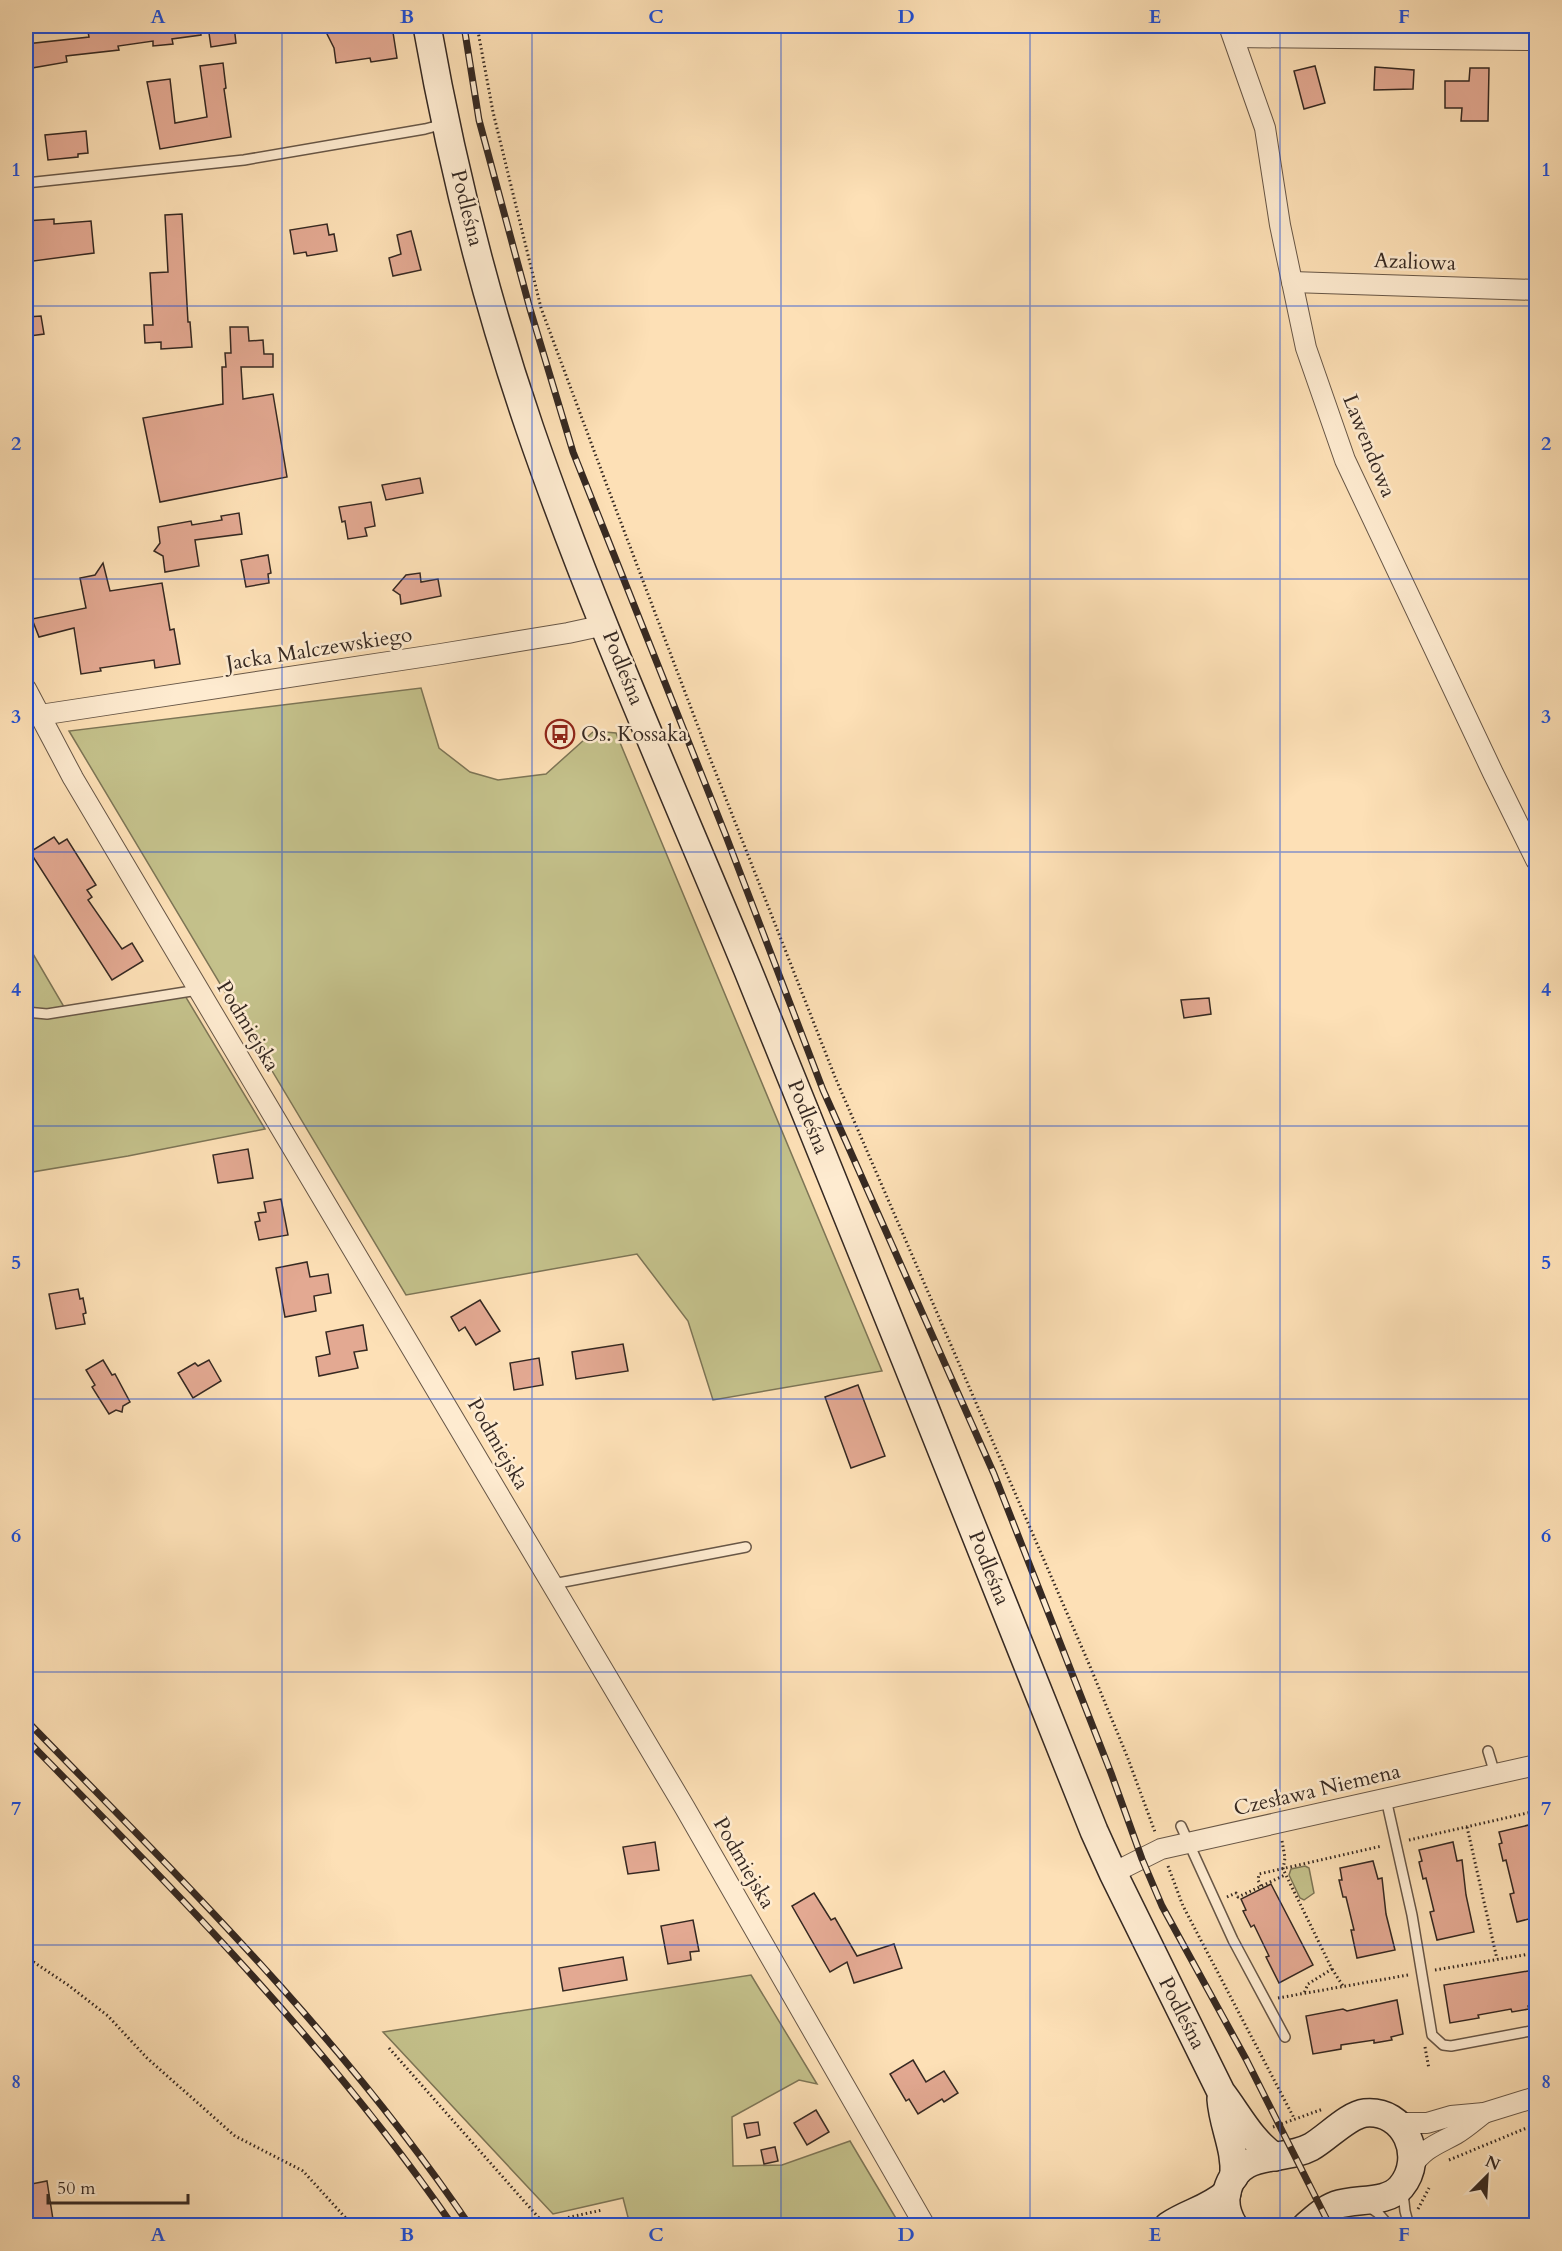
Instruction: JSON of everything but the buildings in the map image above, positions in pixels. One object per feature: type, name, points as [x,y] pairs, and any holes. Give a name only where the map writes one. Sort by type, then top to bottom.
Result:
[{"type":"street","name":"Podleśna","points":[[427,26],[460,188],[498,327],[528,424],[605,625],[830,1168],[1090,1822],[1113,1874],[1221,2092],[1252,2138],[1275,2157]]},
{"type":"street","points":[[1231,31],[1536,40]]},
{"type":"street","name":"Lawendowa","points":[[1231,31],[1265,128],[1280,225],[1306,348],[1345,460],[1482,752],[1536,861]]},
{"type":"street","name":"Azaliowa","points":[[1292,282],[1536,290]]},
{"type":"street","name":"Jacka Malczewskiego","points":[[40,715],[441,654],[605,625]]},
{"type":"street","name":"Podmiejska","points":[[26,689],[73,778],[685,1808],[925,2226]]},
{"type":"street","name":"Czesława Niemena","points":[[1113,1874],[1186,1835],[1386,1799],[1536,1765]]},
{"type":"street","name":"Podleśna","points":[[1221,2092],[1225,2126],[1233,2147],[1227,2212],[1234,2226]]},
{"type":"street","points":[[1398,2123],[1427,2123],[1451,2116],[1484,2113],[1536,2097]]},
{"type":"street","points":[[1308,2224],[1336,2205],[1393,2193],[1420,2154],[1434,2143],[1457,2133],[1484,2113]]},
{"type":"street","points":[[1168,2226],[1180,2218],[1204,2210],[1230,2185],[1239,2169],[1247,2164],[1266,2157],[1275,2157],[1310,2148],[1359,2114],[1379,2114],[1398,2123],[1404,2129],[1412,2149],[1408,2174]]},
{"type":"lane","points":[[26,183],[244,160],[425,129],[446,123]]},
{"type":"lane","points":[[26,1012],[48,1014],[198,990]]},
{"type":"lane","points":[[553,1584],[746,1547]]},
{"type":"lane","points":[[1488,1750],[1495,1774]]},
{"type":"lane","points":[[1386,1799],[1412,1915],[1432,2035],[1443,2045],[1451,2046],[1536,2030]]},
{"type":"lane","points":[[1186,1835],[1233,1940],[1285,2037]]},
{"type":"lane","points":[[1408,2174],[1403,2195],[1410,2226]]},
{"type":"lane","points":[[1354,2200],[1370,2206],[1385,2219],[1389,2226]]},
{"type":"path","points":[[477,26],[493,112],[541,308],[708,753],[835,1077],[1089,1664],[1127,1756],[1183,1906],[1294,2118]]},
{"type":"path","points":[[1467,1827],[1497,1959]]},
{"type":"path","points":[[1281,1835],[1285,1858],[1282,1869],[1332,1970],[1343,1986]]},
{"type":"path","points":[[1222,1890],[1226,1898],[1236,1893],[1238,1897],[1285,1875]]},
{"type":"path","points":[[1431,1971],[1536,1953]]},
{"type":"path","points":[[26,1957],[68,1985],[108,2016],[147,2058],[235,2136],[303,2171],[353,2226]]},
{"type":"path","points":[[1304,1993],[1308,1984],[1332,1970]]},
{"type":"path","points":[[1267,2004],[1279,1997],[1412,1974]]},
{"type":"path","points":[[1274,1991],[1279,1997]]},
{"type":"path","points":[[389,2048],[546,2226]]},
{"type":"path","points":[[558,2226],[566,2218],[602,2210]]},
{"type":"shaded area","points":[[421,688],[439,748],[470,772],[498,780],[546,774],[594,731],[616,733],[882,1371],[713,1400],[688,1321],[637,1254],[406,1295],[69,731]]},
{"type":"shaded area","points":[[26,942],[64,1007],[181,989],[265,1129],[26,1173]]},
{"type":"shaded area","points":[[1305,1866],[1309,1868],[1314,1893],[1304,1900],[1300,1898],[1289,1875],[1291,1869]]},
{"type":"shaded area","points":[[751,1975],[817,2084],[799,2080],[732,2117],[733,2166],[782,2165],[850,2141],[900,2225],[630,2225],[623,2198],[553,2214],[383,2032]]},
{"type":"railway","points":[[464,26],[479,120],[530,309],[573,452],[726,836],[823,1090],[994,1474],[1162,1906],[1246,2059],[1330,2226]]},
{"type":"railway","points":[[26,1720],[202,1901],[315,2026],[421,2157],[470,2226]]},
{"type":"railway","points":[[26,1739],[140,1855],[250,1973],[355,2095],[453,2226]]},
{"type":"place","name":"Os. Kossaka","points":[[560,734]]}]
